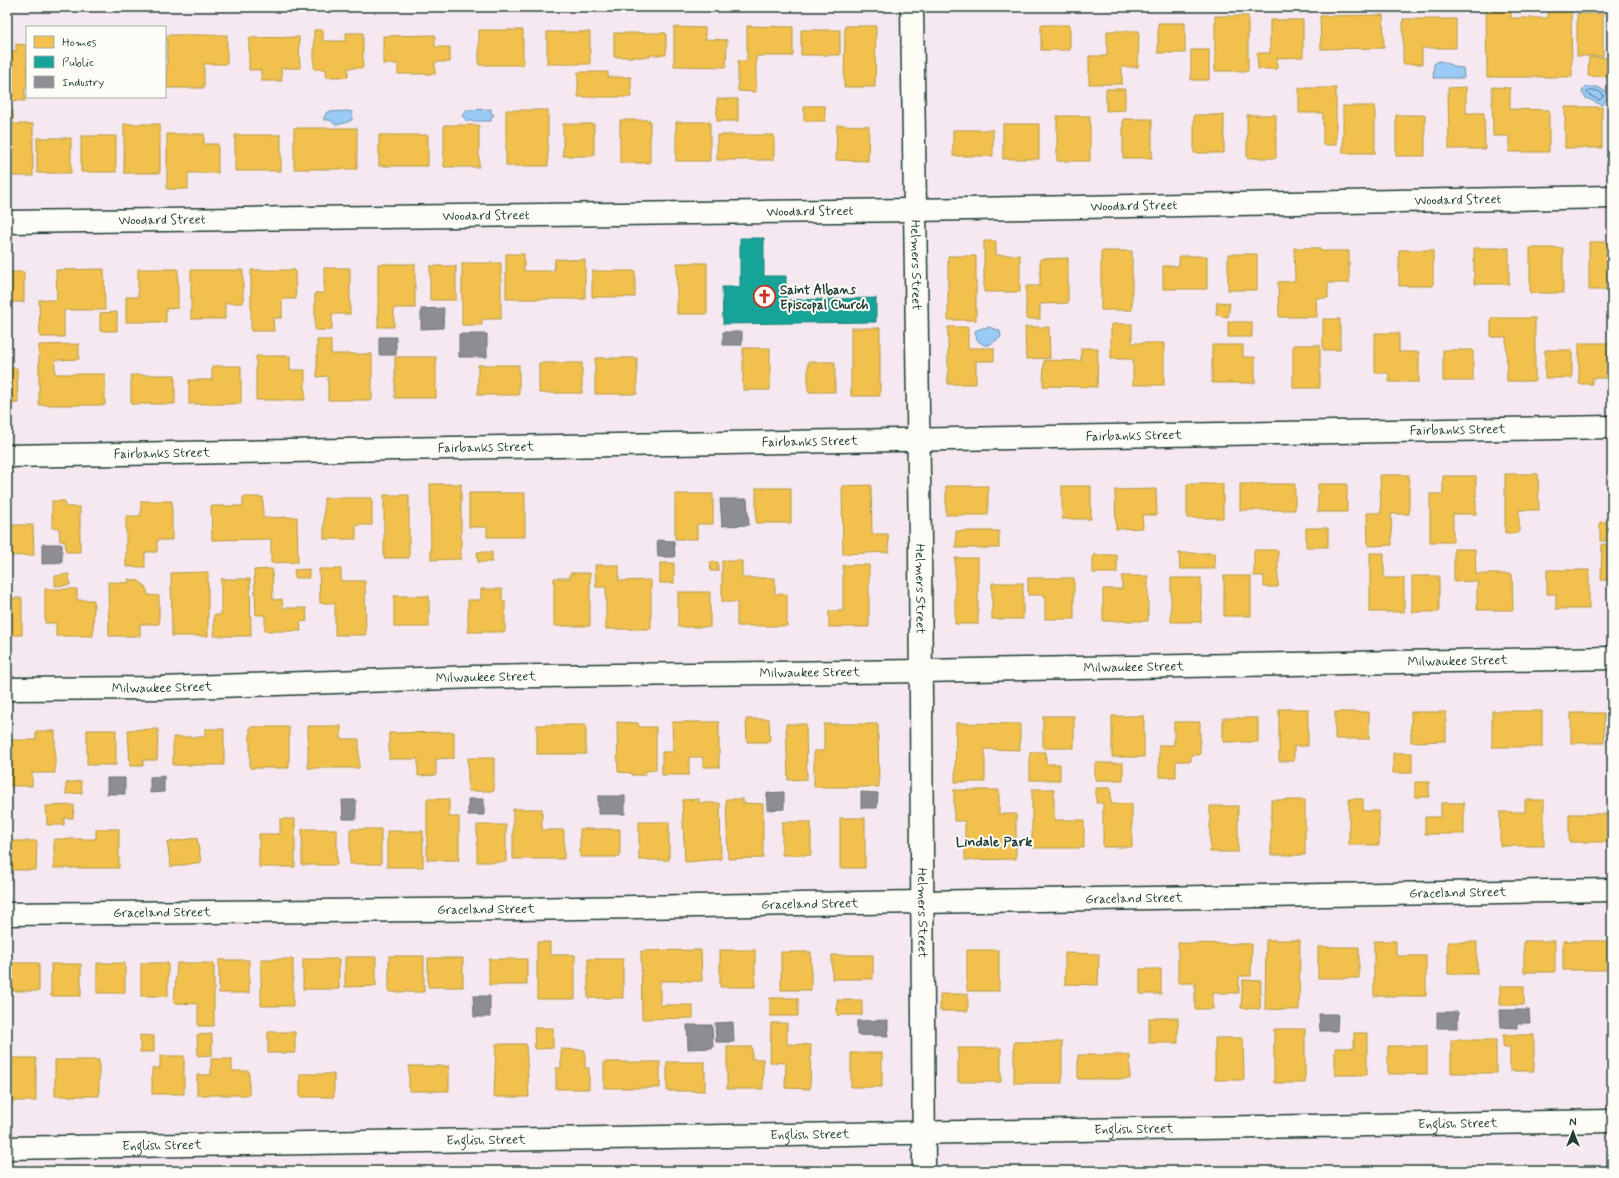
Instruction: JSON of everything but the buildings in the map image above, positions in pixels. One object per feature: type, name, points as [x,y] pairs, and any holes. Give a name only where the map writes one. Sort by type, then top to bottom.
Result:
[{"type":"street","name":"Helmers Street","points":[[912,7],[914,210],[919,439],[924,1171]]},
{"type":"street","name":"Woodard Street","points":[[7,222],[914,210],[1612,197]]},
{"type":"street","name":"Fairbanks Street","points":[[7,456],[1612,427]]},
{"type":"street","name":"Milwaukee Street","points":[[7,689],[161,688],[460,677],[921,671],[1612,658]]},
{"type":"street","name":"Graceland Street","points":[[7,914],[434,910],[1612,890]]},
{"type":"street","name":"English Street","points":[[7,1148],[924,1134],[1612,1121]]},
{"type":"water","points":[[1439,61],[1463,68],[1464,78],[1433,78],[1434,64]]},
{"type":"water","points":[[1586,87],[1598,87],[1606,92],[1608,98],[1602,105],[1586,98],[1582,93]]},
{"type":"water","points":[[491,109],[491,112],[494,115],[491,118],[491,121],[466,121],[462,116],[466,110]]},
{"type":"water","points":[[327,112],[352,112],[352,120],[345,123],[336,125],[330,120],[324,120]]},
{"type":"water","points":[[989,327],[1000,331],[1001,337],[989,345],[984,345],[977,340],[975,331]]},
{"type":"place","name":"Saint Albans Episcopal Church","points":[[765,297]]},
{"type":"district","name":"Lindale Park","points":[[994,842]]}]
